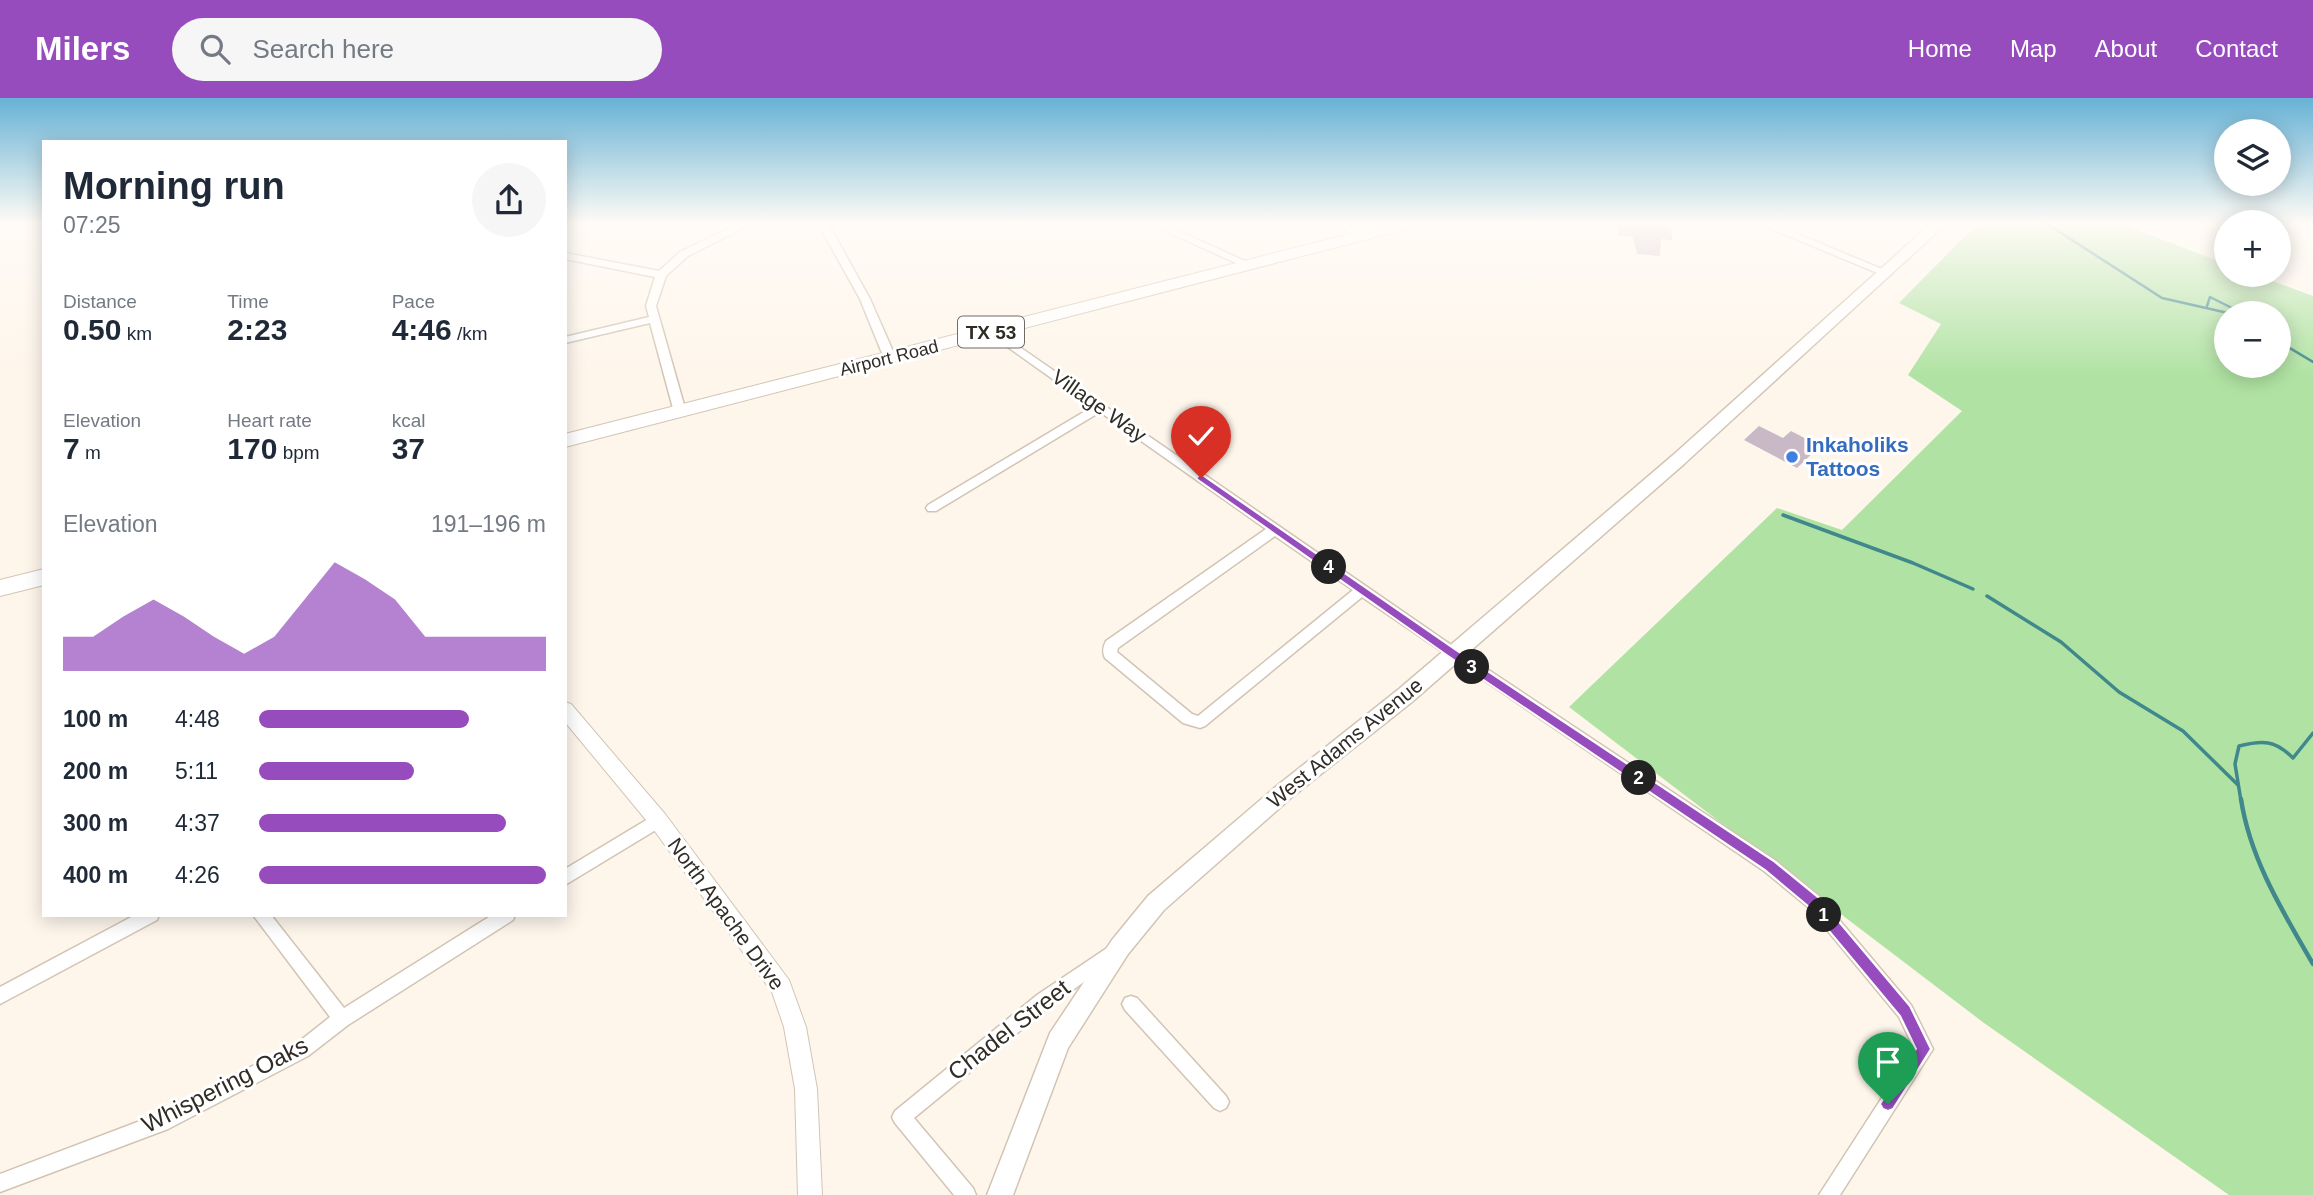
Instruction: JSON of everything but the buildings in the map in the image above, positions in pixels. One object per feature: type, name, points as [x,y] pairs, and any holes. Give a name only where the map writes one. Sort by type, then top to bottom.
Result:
[{"type":"main road","name":"Airport Road","points":[[567,440],[1218,273]]},
{"type":"main road","name":"West Adams Avenue","points":[[1000,1195],[1059,1041],[1120,947],[1156,903],[1285,791],[1406,695],[1678,460],[1883,273]]},
{"type":"main road","points":[[0,588],[42,578]]},
{"type":"street","points":[[652,273],[661,275],[651,306],[680,412]]},
{"type":"street","points":[[851,273],[865,299],[890,358]]},
{"type":"street","points":[[567,340],[655,319]]},
{"type":"street","name":"Village Way","points":[[992,331],[1452,653],[1770,866],[1814,902],[1905,1011],[1924,1049],[1829,1195]]},
{"type":"street","points":[[932,508],[1100,407]]},
{"type":"street","points":[[1275,529],[1111,645],[1110,654],[1188,719],[1200,722],[1362,590]]},
{"type":"street","name":"North Apache Drive","points":[[567,711],[658,820],[781,987],[795,1027],[806,1089],[810,1195]]},
{"type":"street","points":[[567,877],[658,820]]},
{"type":"street","points":[[0,996],[147,917]]},
{"type":"street","points":[[263,917],[342,1019]]},
{"type":"street","name":"Whispering Oaks","points":[[0,1183],[161,1122],[302,1050],[342,1019],[504,917]]},
{"type":"street","name":"Chadel Street","points":[[965,1195],[901,1117],[1043,1001],[1120,947]]},
{"type":"street","points":[[1131,1004],[1220,1102]]},
{"type":"green space","points":[[1928,273],[2214,273],[2214,287],[2289,287],[2313,296],[2313,1195],[2229,1195],[1984,1023],[1569,707],[1777,508],[1842,530],[1962,411],[1908,375],[1941,324],[1899,303]]},
{"type":"waterway","points":[[2123,273],[2162,298],[2214,310]]},
{"type":"waterway","points":[[2207,306],[2210,297],[2218,301]]},
{"type":"waterway","points":[[2291,349],[2313,362]]},
{"type":"waterway","points":[[1783,515],[1913,563],[1973,589]]},
{"type":"waterway","points":[[1987,596],[2061,642],[2119,692],[2183,731],[2238,785]]},
{"type":"waterway","points":[[2241,801],[2235,764],[2239,746],[2268,743],[2293,758],[2313,733]]},
{"type":"waterway","points":[[2241,799],[2245,821],[2260,864],[2279,905],[2313,964]]},
{"type":"place","name":"Inkaholiks Tattoos","points":[[1792,457]]},
{"type":"route","points":[[1201,478],[1452,653],[1770,866],[1814,902],[1905,1011],[1924,1049],[1888,1104]]}]
